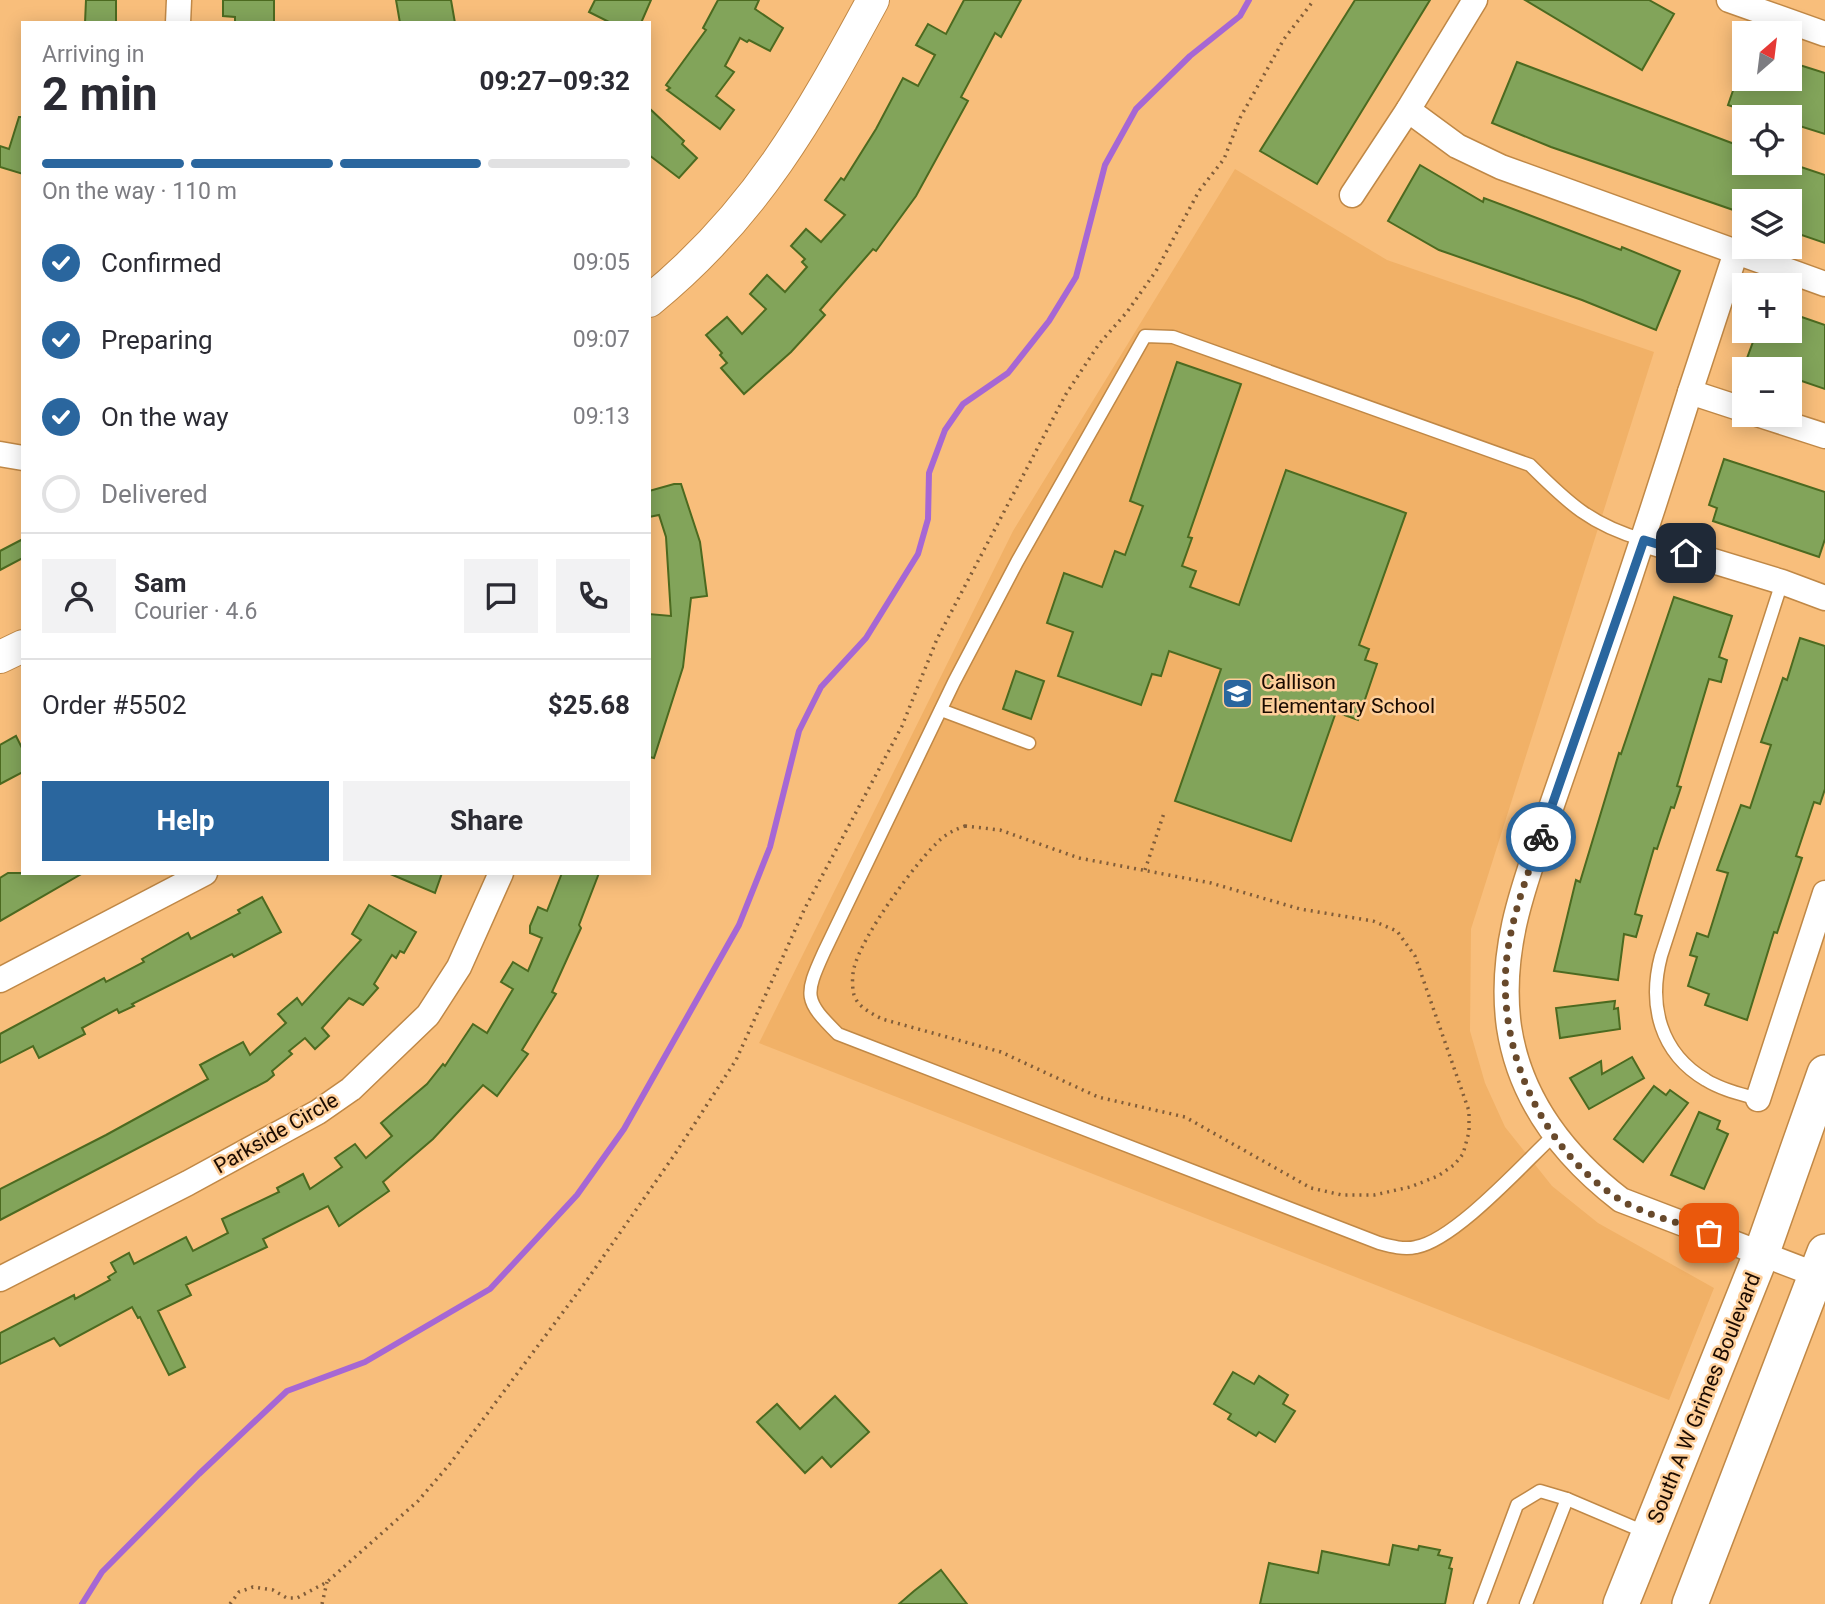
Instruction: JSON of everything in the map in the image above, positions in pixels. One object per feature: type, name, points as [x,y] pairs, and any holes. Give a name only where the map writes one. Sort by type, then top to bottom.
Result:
[{"type":"main road","name":"South A W Grimes Boulevard","points":[[1621,1604],[1762,1252],[1825,1073]]},
{"type":"main road","points":[[1690,1604],[1822,1268]]},
{"type":"street","points":[[178,21],[179,0]]},
{"type":"street","points":[[651,299],[714,241],[751,200],[784,156],[813,110],[873,0]]},
{"type":"street","points":[[1352,195],[1475,0]]},
{"type":"street","points":[[1729,0],[1825,34]]},
{"type":"street","points":[[1408,110],[1457,146],[1501,167],[1732,251]]},
{"type":"street","points":[[1734,259],[1644,540],[1519,900],[1509,946],[1507,997],[1517,1062],[1528,1092],[1554,1135],[1594,1180],[1621,1200],[1762,1252],[1822,1268]]},
{"type":"street","points":[[1755,259],[1825,284]]},
{"type":"street","points":[[1690,392],[1732,406]]},
{"type":"street","points":[[1797,427],[1825,436]]},
{"type":"street","points":[[0,454],[21,458]]},
{"type":"street","points":[[1644,540],[1782,582],[1825,598]]},
{"type":"street","points":[[0,657],[21,647]]},
{"type":"street","points":[[0,979],[201,875]]},
{"type":"street","name":"Parkside Circle","points":[[0,1279],[188,1183],[318,1112],[351,1089],[428,1015],[459,967],[500,875]]},
{"type":"street","points":[[1758,1099],[1825,893]]},
{"type":"lane","points":[[1554,1135],[1451,1230],[1416,1247],[1398,1247],[1379,1243],[838,1034],[812,1007],[810,991],[816,971],[941,710],[1017,562],[1145,336],[1160,334],[1173,337],[1530,465],[1567,503],[1612,531],[1644,540]]},
{"type":"lane","points":[[1758,1099],[1704,1080],[1689,1067],[1674,1052],[1663,1034],[1654,997],[1661,956],[1782,582]]},
{"type":"lane","points":[[941,710],[1029,743]]},
{"type":"lane","points":[[1480,1604],[1517,1505],[1539,1490],[1567,1499],[1650,1535]]},
{"type":"lane","points":[[1526,1604],[1567,1499]]},
{"type":"path","points":[[230,1604],[239,1592],[253,1587],[273,1590],[286,1598],[297,1598],[327,1582],[418,1501],[449,1465],[587,1280],[676,1154],[736,1060],[805,908],[902,726],[937,639],[1066,394],[1099,344],[1127,312],[1156,271],[1199,191],[1224,159],[1240,118],[1284,39],[1314,0]]},
{"type":"path","points":[[1145,870],[1164,813]]},
{"type":"path","points":[[974,826],[1000,830],[1079,858],[1145,870],[1211,883],[1300,909],[1373,921],[1397,931],[1415,956],[1469,1111],[1469,1132],[1463,1154],[1454,1165],[1438,1176],[1374,1195],[1342,1195],[1311,1188],[1185,1117],[1098,1097],[1001,1052],[882,1019],[864,1009],[855,998],[852,985],[854,967],[869,936],[923,859],[942,838],[955,829],[974,826]]},
{"type":"path","points":[[322,1604],[327,1582]]},
{"type":"shaded area","name":"Callison Elementary School","points":[[1235,169],[1387,260],[1654,352],[1471,929],[1470,1031],[1485,1083],[1505,1127],[1552,1186],[1598,1223],[1714,1288],[1669,1400],[759,1043],[1013,531]]},
{"type":"building","points":[[86,0],[116,0],[116,21],[85,21]]},
{"type":"building","points":[[223,0],[274,0],[274,21],[235,21],[235,17],[223,16]]},
{"type":"building","points":[[396,0],[451,0],[455,21],[400,21]]},
{"type":"building","points":[[595,0],[651,0],[642,21],[607,21],[589,12]]},
{"type":"building","points":[[718,0],[759,0],[755,9],[783,28],[770,51],[740,38],[725,66],[734,72],[716,96],[734,110],[720,129],[667,90],[670,88],[666,85],[706,30],[703,28]]},
{"type":"building","points":[[964,0],[1021,0],[1001,37],[995,33],[961,97],[968,101],[916,196],[876,251],[873,249],[820,310],[825,315],[791,352],[744,394],[721,368],[727,363],[706,335],[727,317],[742,334],[766,309],[750,294],[767,275],[785,292],[807,267],[802,262],[805,259],[791,246],[806,229],[821,242],[845,215],[825,200],[841,178],[844,180],[876,129],[903,78],[918,86],[935,55],[916,45],[928,24],[946,34]]},
{"type":"building","points":[[1355,0],[1430,0],[1317,184],[1260,151]]},
{"type":"building","points":[[1525,0],[1649,0],[1674,14],[1642,70]]},
{"type":"building","points":[[1517,62],[1732,143],[1732,175],[1802,175],[1802,167],[1825,175],[1825,243],[1802,235],[1802,189],[1732,189],[1732,210],[1551,147],[1492,123]]},
{"type":"building","points":[[1802,66],[1825,73],[1825,134],[1802,127],[1802,105],[1728,105],[1733,91],[1802,91]]},
{"type":"building","points":[[651,110],[684,141],[682,144],[697,158],[679,178],[651,157]]},
{"type":"building","points":[[21,117],[21,173],[0,167],[0,146],[9,149]]},
{"type":"building","points":[[1420,165],[1483,202],[1484,198],[1621,250],[1622,247],[1680,271],[1656,330],[1582,300],[1439,250],[1388,221]]},
{"type":"building","points":[[1802,317],[1825,325],[1825,389],[1802,381],[1802,357],[1747,357],[1753,343],[1802,343]]},
{"type":"building","points":[[1177,362],[1241,384],[1188,537],[1192,538],[1182,566],[1196,571],[1190,587],[1239,605],[1286,470],[1406,513],[1359,645],[1369,649],[1365,660],[1377,664],[1358,720],[1336,712],[1291,841],[1175,801],[1221,669],[1169,651],[1161,676],[1152,674],[1141,705],[1058,676],[1073,632],[1047,623],[1064,573],[1102,587],[1115,551],[1125,555],[1143,506],[1130,501]]},
{"type":"building","points":[[1724,459],[1825,492],[1825,539],[1819,557],[1713,521],[1717,508],[1709,505]]},
{"type":"building","points":[[681,484],[700,542],[707,596],[691,598],[683,667],[654,758],[651,757],[651,614],[671,616],[666,537],[659,515],[651,517],[651,490]]},
{"type":"building","points":[[21,540],[21,559],[0,570],[0,551]]},
{"type":"building","points":[[1674,597],[1732,616],[1719,657],[1727,660],[1721,682],[1709,679],[1677,786],[1681,787],[1674,808],[1671,807],[1657,849],[1654,848],[1639,899],[1635,914],[1642,916],[1636,937],[1624,934],[1618,980],[1554,971],[1576,880],[1580,882],[1619,753],[1621,754]]},
{"type":"building","points":[[1800,638],[1825,646],[1825,789],[1820,804],[1814,802],[1796,856],[1802,858],[1777,933],[1774,932],[1747,1020],[1705,1005],[1709,994],[1688,986],[1697,957],[1690,955],[1697,933],[1708,937],[1728,873],[1717,870],[1741,805],[1750,808],[1771,745],[1761,742],[1783,678],[1787,680]]},
{"type":"building","points":[[1016,671],[1044,681],[1031,719],[1003,709]]},
{"type":"building","points":[[16,736],[21,746],[21,773],[0,784],[0,745]]},
{"type":"building","points":[[8,873],[80,875],[0,921],[0,878]]},
{"type":"building","points":[[393,875],[441,875],[435,893]]},
{"type":"building","points":[[561,875],[598,875],[579,925],[581,928],[552,992],[556,994],[522,1050],[528,1054],[497,1096],[483,1085],[433,1139],[383,1182],[389,1191],[339,1226],[328,1206],[263,1239],[267,1247],[186,1285],[191,1295],[158,1311],[185,1367],[169,1375],[140,1317],[138,1318],[132,1307],[60,1346],[54,1338],[0,1364],[0,1333],[74,1295],[75,1299],[110,1280],[108,1277],[116,1272],[111,1263],[129,1253],[134,1264],[186,1237],[193,1251],[228,1233],[222,1219],[279,1192],[277,1188],[303,1174],[310,1189],[342,1167],[335,1158],[355,1144],[366,1158],[392,1136],[381,1123],[427,1084],[443,1064],[445,1066],[473,1024],[487,1033],[513,989],[501,982],[513,962],[528,971],[542,938],[530,933],[530,926],[538,907],[547,911]]},
{"type":"building","points":[[262,897],[281,932],[132,1004],[134,1006],[119,1013],[117,1009],[82,1028],[85,1034],[39,1058],[33,1046],[0,1063],[0,1034],[104,978],[106,982],[144,962],[142,959],[188,933],[191,939],[240,913],[238,910]]},
{"type":"building","points":[[369,905],[416,932],[404,953],[400,951],[396,958],[392,955],[374,984],[378,988],[363,1005],[349,998],[322,1028],[329,1036],[315,1049],[305,1038],[289,1051],[292,1054],[272,1071],[274,1075],[267,1081],[0,1220],[0,1189],[208,1079],[200,1065],[243,1042],[250,1055],[286,1023],[278,1014],[297,998],[302,1005],[361,940],[352,934]]},
{"type":"building","points":[[1615,1001],[1614,1009],[1618,1008],[1620,1029],[1560,1038],[1556,1008]]},
{"type":"building","points":[[1632,1057],[1644,1078],[1589,1109],[1570,1078],[1601,1061],[1602,1074]]},
{"type":"building","points":[[1654,1086],[1666,1095],[1670,1090],[1688,1103],[1643,1162],[1614,1139]]},
{"type":"building","points":[[1699,1112],[1720,1121],[1717,1129],[1728,1134],[1704,1189],[1671,1175]]},
{"type":"building","points":[[1233,1372],[1254,1384],[1259,1376],[1288,1395],[1283,1404],[1295,1411],[1275,1442],[1259,1432],[1256,1436],[1228,1419],[1231,1414],[1214,1404]]},
{"type":"building","points":[[835,1396],[869,1432],[831,1467],[822,1457],[805,1473],[757,1422],[777,1404],[800,1429]]},
{"type":"building","points":[[1393,1545],[1418,1550],[1419,1546],[1440,1550],[1438,1555],[1452,1558],[1445,1604],[1260,1604],[1269,1563],[1318,1573],[1322,1551],[1389,1565]]},
{"type":"building","points":[[941,1570],[967,1604],[899,1604],[914,1591]]},
{"type":"waterway","points":[[82,1604],[102,1572],[199,1474],[287,1391],[365,1362],[490,1289],[577,1195],[624,1129],[739,925],[770,847],[799,731],[821,687],[866,638],[918,554],[928,519],[929,473],[945,430],[963,404],[1008,373],[1049,321],[1076,277],[1105,165],[1136,109],[1190,56],[1240,16],[1249,0]]},
{"type":"way so far","points":[[1541,837],[1519,900],[1506,966],[1509,1027],[1517,1062],[1528,1092],[1554,1135],[1594,1180],[1621,1200],[1709,1233]]},
{"type":"place","name":"Callison Elementary School","points":[[1238,694]]},
{"type":"route","points":[[1541,837],[1644,540],[1686,553]]}]
